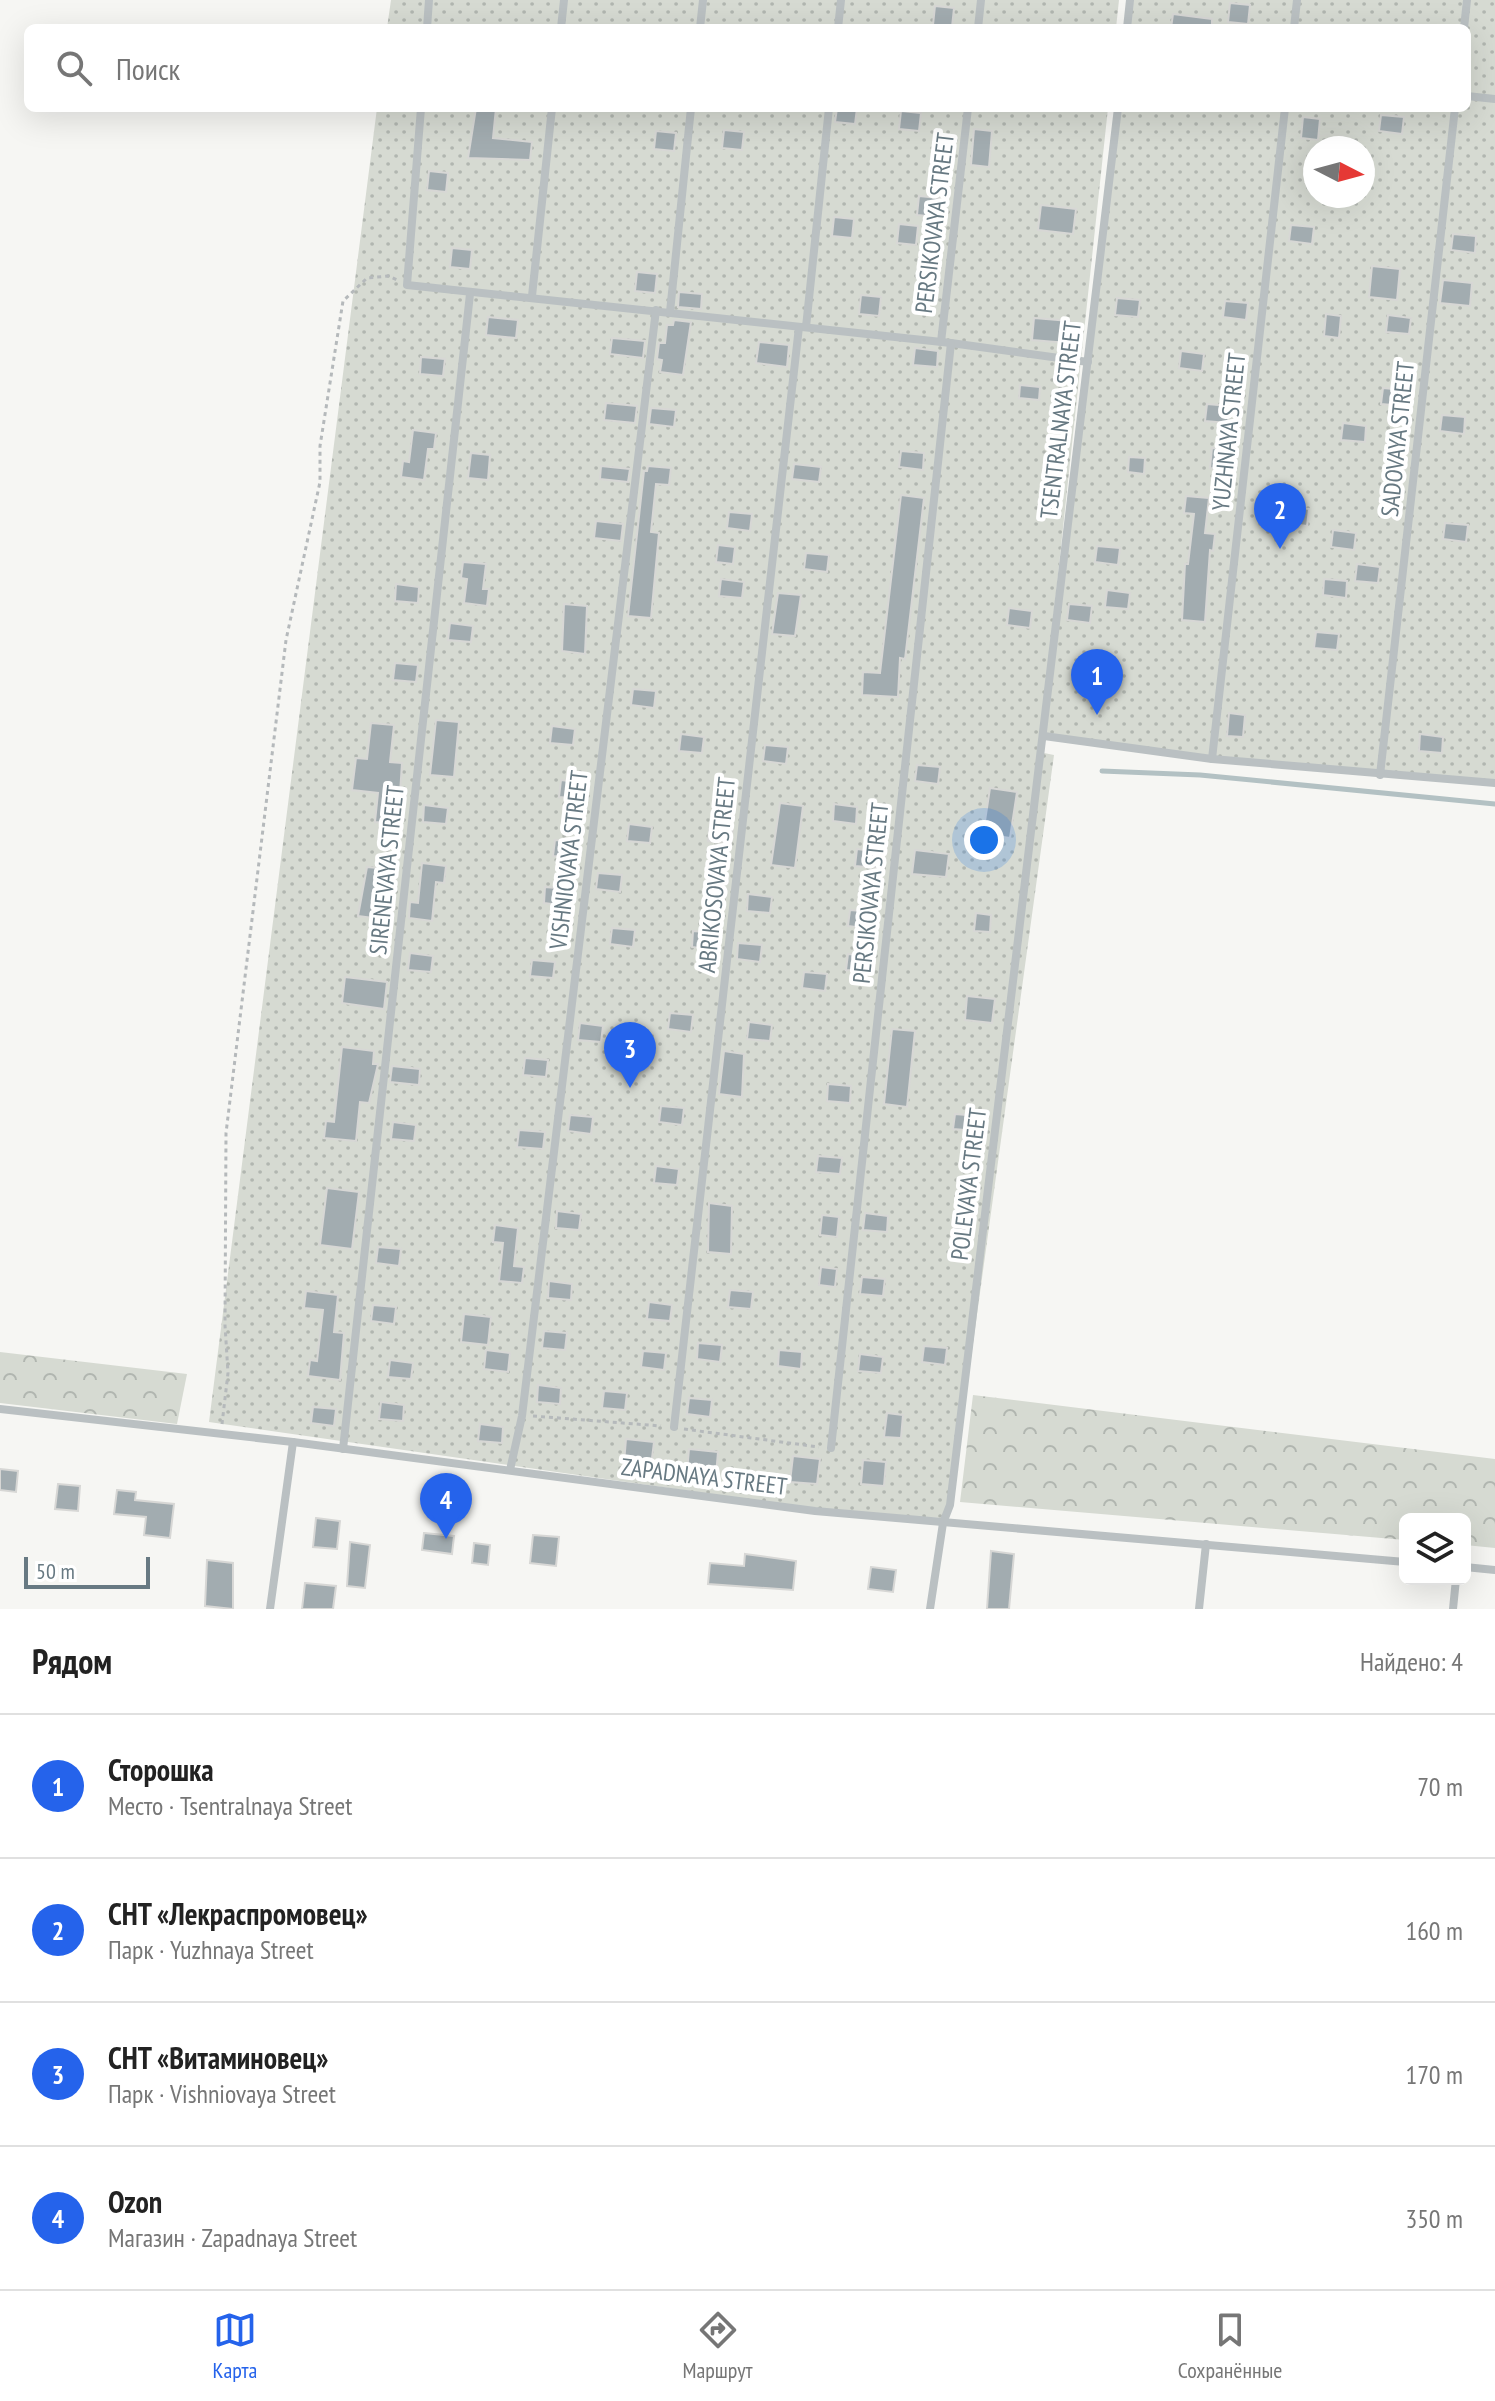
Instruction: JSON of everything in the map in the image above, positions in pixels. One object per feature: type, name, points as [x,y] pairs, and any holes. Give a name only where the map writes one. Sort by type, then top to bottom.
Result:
[{"type":"street","points":[[427,24],[429,0]]},
{"type":"street","points":[[561,24],[564,0]]},
{"type":"street","points":[[700,24],[703,0]]},
{"type":"street","points":[[838,24],[841,0]]},
{"type":"street","points":[[978,24],[981,0]]},
{"type":"street","points":[[1127,24],[1130,0]]},
{"type":"street","points":[[1294,24],[1297,0]]},
{"type":"street","points":[[1464,24],[1467,0]]},
{"type":"street","points":[[1471,96],[1495,99]]},
{"type":"street","points":[[421,112],[407,285],[951,343],[1088,362]]},
{"type":"street","points":[[532,296],[552,112]]},
{"type":"street","points":[[670,312],[691,112]]},
{"type":"street","name":"ABRIKOSOVAYA STREET","points":[[674,1427],[829,112]]},
{"type":"street","name":"PERSIKOVAYA STREET","points":[[941,342],[968,112]]},
{"type":"street","name":"TSENTRALNAYA STREET","points":[[1040,762],[1118,112]]},
{"type":"street","name":"YUZHNAYA STREET","points":[[1212,759],[1285,112]]},
{"type":"street","name":"SADOVAYA STREET","points":[[1380,775],[1455,112]]},
{"type":"street","name":"SIRENEVAYA STREET","points":[[343,1449],[470,294]]},
{"type":"street","name":"VISHNIOVAYA STREET","points":[[510,1470],[522,1416],[656,310]]},
{"type":"street","name":"PERSIKOVAYA STREET","points":[[831,1448],[951,343]]},
{"type":"street","points":[[1044,736],[1212,759],[1495,783]]},
{"type":"street","name":"POLEVAYA STREET","points":[[930,1609],[943,1523],[950,1505],[1040,762]]},
{"type":"street","name":"ZAPADNAYA STREET","points":[[0,1409],[293,1442],[815,1511],[1399,1561]]},
{"type":"street","points":[[270,1609],[293,1442]]},
{"type":"street","points":[[1199,1609],[1206,1544]]},
{"type":"street","points":[[1471,1568],[1495,1570]]},
{"type":"street","points":[[1453,1609],[1455,1585]]},
{"type":"path","points":[[220,1434],[228,1373],[226,1133],[286,640],[320,482],[320,446],[343,301],[367,278],[389,276],[407,285]]},
{"type":"green space","points":[[391,0],[1119,0],[1116,24],[388,24]]},
{"type":"green space","points":[[1130,0],[1495,0],[1495,783],[1380,775],[1044,736],[1118,112],[1471,112],[1471,24],[1127,24]]},
{"type":"green space","points":[[376,112],[1108,112],[1039,752],[1054,755],[949,1518],[888,1517],[765,1502],[209,1422]]},
{"type":"green space","points":[[0,1352],[187,1374],[177,1424],[0,1403]]},
{"type":"green space","points":[[973,1395],[1495,1459],[1495,1548],[1471,1546],[1471,1513],[1399,1513],[1399,1539],[960,1502]]},
{"type":"building","points":[[1230,3],[1250,5],[1248,24],[1228,22]]},
{"type":"building","points":[[935,6],[954,8],[952,24],[933,24]]},
{"type":"building","points":[[1173,14],[1212,19],[1212,24],[1172,24]]},
{"type":"building","points":[[475,112],[496,112],[493,138],[532,142],[530,160],[468,158]]},
{"type":"building","points":[[836,112],[856,112],[855,124],[835,122]]},
{"type":"building","points":[[901,112],[921,113],[919,131],[899,129]]},
{"type":"building","points":[[1381,115],[1404,117],[1402,134],[1379,131]]},
{"type":"building","points":[[1303,117],[1320,119],[1318,136],[1301,138]]},
{"type":"building","points":[[974,129],[992,131],[989,167],[971,165]]},
{"type":"building","points":[[724,130],[744,132],[742,150],[722,148]]},
{"type":"building","points":[[656,131],[676,133],[674,151],[654,149]]},
{"type":"building","points":[[429,171],[448,173],[446,192],[427,190]]},
{"type":"building","points":[[919,196],[939,198],[937,217],[917,215]]},
{"type":"building","points":[[1041,205],[1076,209],[1073,234],[1038,230]]},
{"type":"building","points":[[834,217],[854,219],[852,238],[832,236]]},
{"type":"building","points":[[899,224],[918,226],[916,245],[897,243]]},
{"type":"building","points":[[1291,225],[1314,227],[1312,244],[1289,241]]},
{"type":"building","points":[[1453,234],[1476,236],[1475,253],[1451,250]]},
{"type":"building","points":[[452,248],[472,250],[470,269],[450,267]]},
{"type":"building","points":[[1372,266],[1400,269],[1397,300],[1369,297]]},
{"type":"building","points":[[637,272],[657,274],[655,293],[635,291]]},
{"type":"building","points":[[1443,280],[1472,283],[1470,306],[1440,303]]},
{"type":"building","points":[[679,292],[702,294],[701,309],[678,307]]},
{"type":"building","points":[[861,295],[881,297],[879,316],[859,314]]},
{"type":"building","points":[[1117,298],[1140,300],[1138,317],[1115,315]]},
{"type":"building","points":[[1225,301],[1248,303],[1246,320],[1223,317]]},
{"type":"building","points":[[1326,314],[1341,316],[1339,338],[1324,336]]},
{"type":"building","points":[[1388,315],[1411,318],[1409,334],[1386,332]]},
{"type":"building","points":[[488,317],[518,320],[516,338],[486,335]]},
{"type":"building","points":[[1034,318],[1070,321],[1068,343],[1032,340]]},
{"type":"building","points":[[674,320],[691,322],[683,375],[660,372],[662,360],[657,359],[659,343],[665,343],[667,325],[673,325]]},
{"type":"building","points":[[612,338],[645,341],[643,358],[610,354]]},
{"type":"building","points":[[759,342],[789,345],[787,367],[756,363]]},
{"type":"building","points":[[915,348],[938,351],[937,367],[913,365]]},
{"type":"building","points":[[1181,351],[1204,354],[1202,371],[1179,368]]},
{"type":"building","points":[[421,357],[445,359],[443,376],[420,374]]},
{"type":"building","points":[[1020,385],[1040,387],[1039,400],[1019,398]]},
{"type":"building","points":[[1383,388],[1404,390],[1403,406],[1381,404]]},
{"type":"building","points":[[606,403],[637,406],[635,423],[604,420]]},
{"type":"building","points":[[1207,404],[1230,406],[1228,423],[1205,421]]},
{"type":"building","points":[[651,408],[676,410],[674,427],[649,424]]},
{"type":"building","points":[[1442,415],[1465,417],[1464,434],[1440,431]]},
{"type":"building","points":[[1343,423],[1366,426],[1365,442],[1341,440]]},
{"type":"building","points":[[413,430],[436,433],[434,449],[428,449],[424,480],[401,477],[403,461],[409,462]]},
{"type":"building","points":[[1212,448],[1228,449],[1226,469],[1210,468]]},
{"type":"building","points":[[901,451],[924,453],[923,470],[899,467]]},
{"type":"building","points":[[471,453],[490,455],[488,480],[468,478]]},
{"type":"building","points":[[1129,457],[1145,458],[1144,474],[1128,472]]},
{"type":"building","points":[[794,464],[821,467],[819,482],[792,479]]},
{"type":"building","points":[[601,466],[630,469],[628,482],[600,479]]},
{"type":"building","points":[[648,466],[671,468],[669,485],[656,484],[651,532],[659,533],[651,618],[628,616],[644,471]]},
{"type":"building","points":[[901,495],[924,498],[905,659],[900,658],[898,697],[862,695],[863,672],[880,673]]},
{"type":"building","points":[[1186,496],[1209,498],[1205,533],[1215,534],[1213,551],[1210,550],[1205,622],[1182,620],[1185,564],[1188,564],[1194,514],[1184,513]]},
{"type":"building","points":[[1286,506],[1309,509],[1307,526],[1284,523]]},
{"type":"building","points":[[729,512],[752,514],[750,531],[727,528]]},
{"type":"building","points":[[596,521],[623,524],[621,541],[594,538]]},
{"type":"building","points":[[1445,523],[1468,525],[1466,542],[1443,539]]},
{"type":"building","points":[[1333,530],[1356,533],[1354,550],[1331,547]]},
{"type":"building","points":[[718,545],[735,547],[733,564],[716,562]]},
{"type":"building","points":[[1097,546],[1120,548],[1118,565],[1095,562]]},
{"type":"building","points":[[806,553],[829,555],[827,572],[804,569]]},
{"type":"building","points":[[463,562],[486,564],[483,589],[489,589],[487,606],[464,603],[467,579],[461,578]]},
{"type":"building","points":[[1357,564],[1380,567],[1378,583],[1355,581]]},
{"type":"building","points":[[721,579],[744,582],[742,598],[719,596]]},
{"type":"building","points":[[1324,579],[1347,581],[1346,598],[1323,595]]},
{"type":"building","points":[[396,584],[419,587],[418,603],[395,601]]},
{"type":"building","points":[[1107,590],[1130,593],[1128,609],[1105,607]]},
{"type":"building","points":[[778,593],[801,595],[795,636],[772,634]]},
{"type":"building","points":[[564,604],[587,606],[585,654],[562,651]]},
{"type":"building","points":[[1069,604],[1092,606],[1090,623],[1067,620]]},
{"type":"building","points":[[1009,608],[1032,611],[1030,628],[1007,625]]},
{"type":"building","points":[[450,623],[473,626],[471,642],[448,640]]},
{"type":"building","points":[[1316,632],[1339,634],[1337,650],[1314,648]]},
{"type":"building","points":[[395,663],[418,665],[416,682],[393,680]]},
{"type":"building","points":[[633,689],[656,691],[654,708],[631,705]]},
{"type":"building","points":[[1229,713],[1245,715],[1243,737],[1227,736]]},
{"type":"building","points":[[436,720],[459,722],[454,777],[430,775]]},
{"type":"building","points":[[371,723],[394,725],[390,762],[402,763],[398,824],[375,822],[378,793],[352,790],[356,758],[367,759]]},
{"type":"building","points":[[552,726],[575,729],[573,745],[550,743]]},
{"type":"building","points":[[681,734],[704,737],[702,753],[679,751]]},
{"type":"building","points":[[1420,734],[1443,737],[1442,753],[1419,751]]},
{"type":"building","points":[[765,745],[788,747],[786,764],[763,761]]},
{"type":"building","points":[[917,765],[940,767],[938,784],[915,781]]},
{"type":"building","points":[[561,780],[584,783],[582,799],[559,797]]},
{"type":"building","points":[[990,788],[1017,792],[1010,838],[983,834]]},
{"type":"building","points":[[780,803],[803,806],[795,868],[771,865]]},
{"type":"building","points":[[834,804],[857,807],[856,824],[833,821]]},
{"type":"building","points":[[424,805],[448,808],[446,824],[423,822]]},
{"type":"building","points":[[629,824],[652,827],[650,843],[627,841]]},
{"type":"building","points":[[710,824],[733,827],[731,843],[708,841]]},
{"type":"building","points":[[555,840],[578,842],[576,859],[553,856]]},
{"type":"building","points":[[857,849],[880,852],[878,868],[855,866]]},
{"type":"building","points":[[915,850],[949,854],[946,877],[912,874]]},
{"type":"building","points":[[422,863],[446,866],[444,883],[436,882],[432,921],[409,918],[410,902],[418,903]]},
{"type":"building","points":[[367,867],[390,869],[381,919],[358,916]]},
{"type":"building","points":[[598,873],[622,875],[620,892],[596,889]]},
{"type":"building","points":[[545,887],[568,889],[567,906],[544,903]]},
{"type":"building","points":[[748,894],[772,897],[770,913],[747,911]]},
{"type":"building","points":[[850,910],[873,912],[871,929],[848,926]]},
{"type":"building","points":[[976,913],[991,915],[990,932],[974,931]]},
{"type":"building","points":[[612,928],[635,930],[633,947],[610,944]]},
{"type":"building","points":[[693,931],[717,933],[715,950],[692,947]]},
{"type":"building","points":[[738,943],[762,945],[760,962],[737,959]]},
{"type":"building","points":[[410,953],[433,956],[431,972],[408,970]]},
{"type":"building","points":[[848,954],[872,956],[870,972],[846,970]]},
{"type":"building","points":[[532,960],[555,962],[553,978],[530,976]]},
{"type":"building","points":[[804,972],[827,974],[825,991],[802,988]]},
{"type":"building","points":[[345,977],[387,982],[384,1009],[342,1003]]},
{"type":"building","points":[[967,996],[995,999],[992,1023],[965,1020]]},
{"type":"building","points":[[670,1013],[693,1015],[691,1032],[668,1029]]},
{"type":"building","points":[[749,1022],[772,1025],[770,1041],[747,1039]]},
{"type":"building","points":[[580,1023],[603,1026],[601,1042],[578,1040]]},
{"type":"building","points":[[892,1029],[915,1031],[907,1107],[884,1104]]},
{"type":"building","points":[[342,1047],[374,1051],[373,1064],[378,1064],[369,1103],[360,1102],[356,1141],[324,1138],[326,1121],[334,1122]]},
{"type":"building","points":[[724,1051],[744,1054],[742,1097],[719,1094]]},
{"type":"building","points":[[525,1058],[548,1060],[546,1077],[523,1075]]},
{"type":"building","points":[[392,1066],[420,1069],[419,1085],[390,1082]]},
{"type":"building","points":[[828,1084],[851,1086],[850,1103],[827,1101]]},
{"type":"building","points":[[661,1106],[684,1108],[682,1125],[659,1122]]},
{"type":"building","points":[[955,1114],[979,1116],[977,1131],[953,1129]]},
{"type":"building","points":[[570,1115],[593,1117],[591,1134],[568,1131]]},
{"type":"building","points":[[393,1122],[416,1125],[414,1141],[391,1139]]},
{"type":"building","points":[[519,1130],[545,1132],[543,1149],[517,1147]]},
{"type":"building","points":[[818,1156],[842,1158],[840,1174],[816,1172]]},
{"type":"building","points":[[656,1166],[679,1169],[677,1185],[654,1183]]},
{"type":"building","points":[[327,1188],[359,1192],[352,1249],[320,1245]]},
{"type":"building","points":[[709,1203],[732,1206],[731,1254],[708,1252]]},
{"type":"building","points":[[956,1206],[969,1207],[966,1236],[952,1235]]},
{"type":"building","points":[[557,1211],[581,1214],[579,1230],[556,1228]]},
{"type":"building","points":[[865,1213],[888,1216],[887,1232],[863,1230]]},
{"type":"building","points":[[822,1215],[839,1217],[837,1237],[820,1235]]},
{"type":"building","points":[[495,1225],[518,1228],[514,1266],[524,1267],[522,1283],[499,1281],[503,1243],[493,1242]]},
{"type":"building","points":[[378,1247],[401,1249],[399,1266],[376,1263]]},
{"type":"building","points":[[821,1267],[837,1269],[835,1287],[819,1285]]},
{"type":"building","points":[[862,1277],[885,1279],[883,1296],[860,1294]]},
{"type":"building","points":[[549,1281],[572,1284],[571,1300],[548,1298]]},
{"type":"building","points":[[730,1290],[753,1292],[751,1309],[728,1307]]},
{"type":"building","points":[[306,1291],[338,1295],[334,1332],[344,1333],[340,1380],[308,1376],[310,1360],[317,1361],[323,1310],[304,1308]]},
{"type":"building","points":[[649,1302],[672,1305],[670,1321],[647,1319]]},
{"type":"building","points":[[373,1305],[396,1307],[394,1324],[371,1321]]},
{"type":"building","points":[[464,1314],[491,1317],[488,1345],[461,1342]]},
{"type":"building","points":[[544,1331],[567,1333],[565,1350],[542,1348]]},
{"type":"building","points":[[698,1343],[722,1345],[720,1362],[697,1359]]},
{"type":"building","points":[[924,1346],[947,1348],[945,1365],[922,1362]]},
{"type":"building","points":[[486,1350],[510,1353],[508,1372],[484,1369]]},
{"type":"building","points":[[779,1350],[802,1352],[801,1369],[778,1366]]},
{"type":"building","points":[[643,1351],[666,1353],[664,1370],[641,1367]]},
{"type":"building","points":[[860,1354],[883,1357],[881,1373],[858,1371]]},
{"type":"building","points":[[390,1360],[413,1363],[411,1379],[388,1377]]},
{"type":"building","points":[[538,1385],[561,1388],[560,1404],[537,1402]]},
{"type":"building","points":[[604,1391],[627,1393],[625,1410],[602,1408]]},
{"type":"building","points":[[689,1398],[712,1400],[710,1417],[687,1414]]},
{"type":"building","points":[[381,1402],[404,1405],[403,1421],[379,1419]]},
{"type":"building","points":[[313,1407],[336,1409],[334,1426],[311,1423]]},
{"type":"building","points":[[887,1413],[903,1415],[901,1438],[884,1437]]},
{"type":"building","points":[[480,1424],[503,1427],[502,1443],[478,1441]]},
{"type":"building","points":[[626,1439],[654,1442],[651,1466],[624,1463]]},
{"type":"building","points":[[689,1449],[718,1452],[716,1475],[687,1472]]},
{"type":"building","points":[[793,1456],[820,1459],[817,1484],[790,1482]]},
{"type":"building","points":[[863,1460],[886,1462],[884,1486],[861,1484]]},
{"type":"building","points":[[0,1469],[18,1471],[16,1492],[0,1490]]},
{"type":"building","points":[[58,1484],[80,1486],[78,1511],[55,1509]]},
{"type":"building","points":[[117,1490],[136,1492],[135,1500],[174,1504],[170,1538],[144,1535],[146,1517],[114,1514]]},
{"type":"building","points":[[316,1518],[340,1521],[337,1549],[313,1547]]},
{"type":"building","points":[[424,1533],[454,1536],[452,1554],[422,1550]]},
{"type":"building","points":[[533,1535],[559,1537],[556,1566],[530,1563]]},
{"type":"building","points":[[350,1542],[370,1545],[365,1588],[347,1586]]},
{"type":"building","points":[[474,1543],[490,1545],[488,1565],[472,1563]]},
{"type":"building","points":[[991,1551],[1014,1554],[1009,1609],[987,1609]]},
{"type":"building","points":[[745,1554],[796,1561],[793,1590],[708,1584],[710,1563],[744,1566]]},
{"type":"building","points":[[207,1560],[233,1563],[233,1609],[205,1606]]},
{"type":"building","points":[[871,1567],[896,1570],[893,1592],[868,1589]]},
{"type":"building","points":[[305,1583],[336,1586],[333,1609],[302,1609]]},
{"type":"waterway","points":[[1102,771],[1200,775],[1495,804]]},
{"type":"place","name":"СНТ «Лекраспромовец»","points":[[1280,549]]},
{"type":"place","name":"Сторошка","points":[[1097,715]]},
{"type":"place","name":"СНТ «Витаминовец»","points":[[630,1088]]},
{"type":"place","name":"Ozon","points":[[446,1539]]}]
